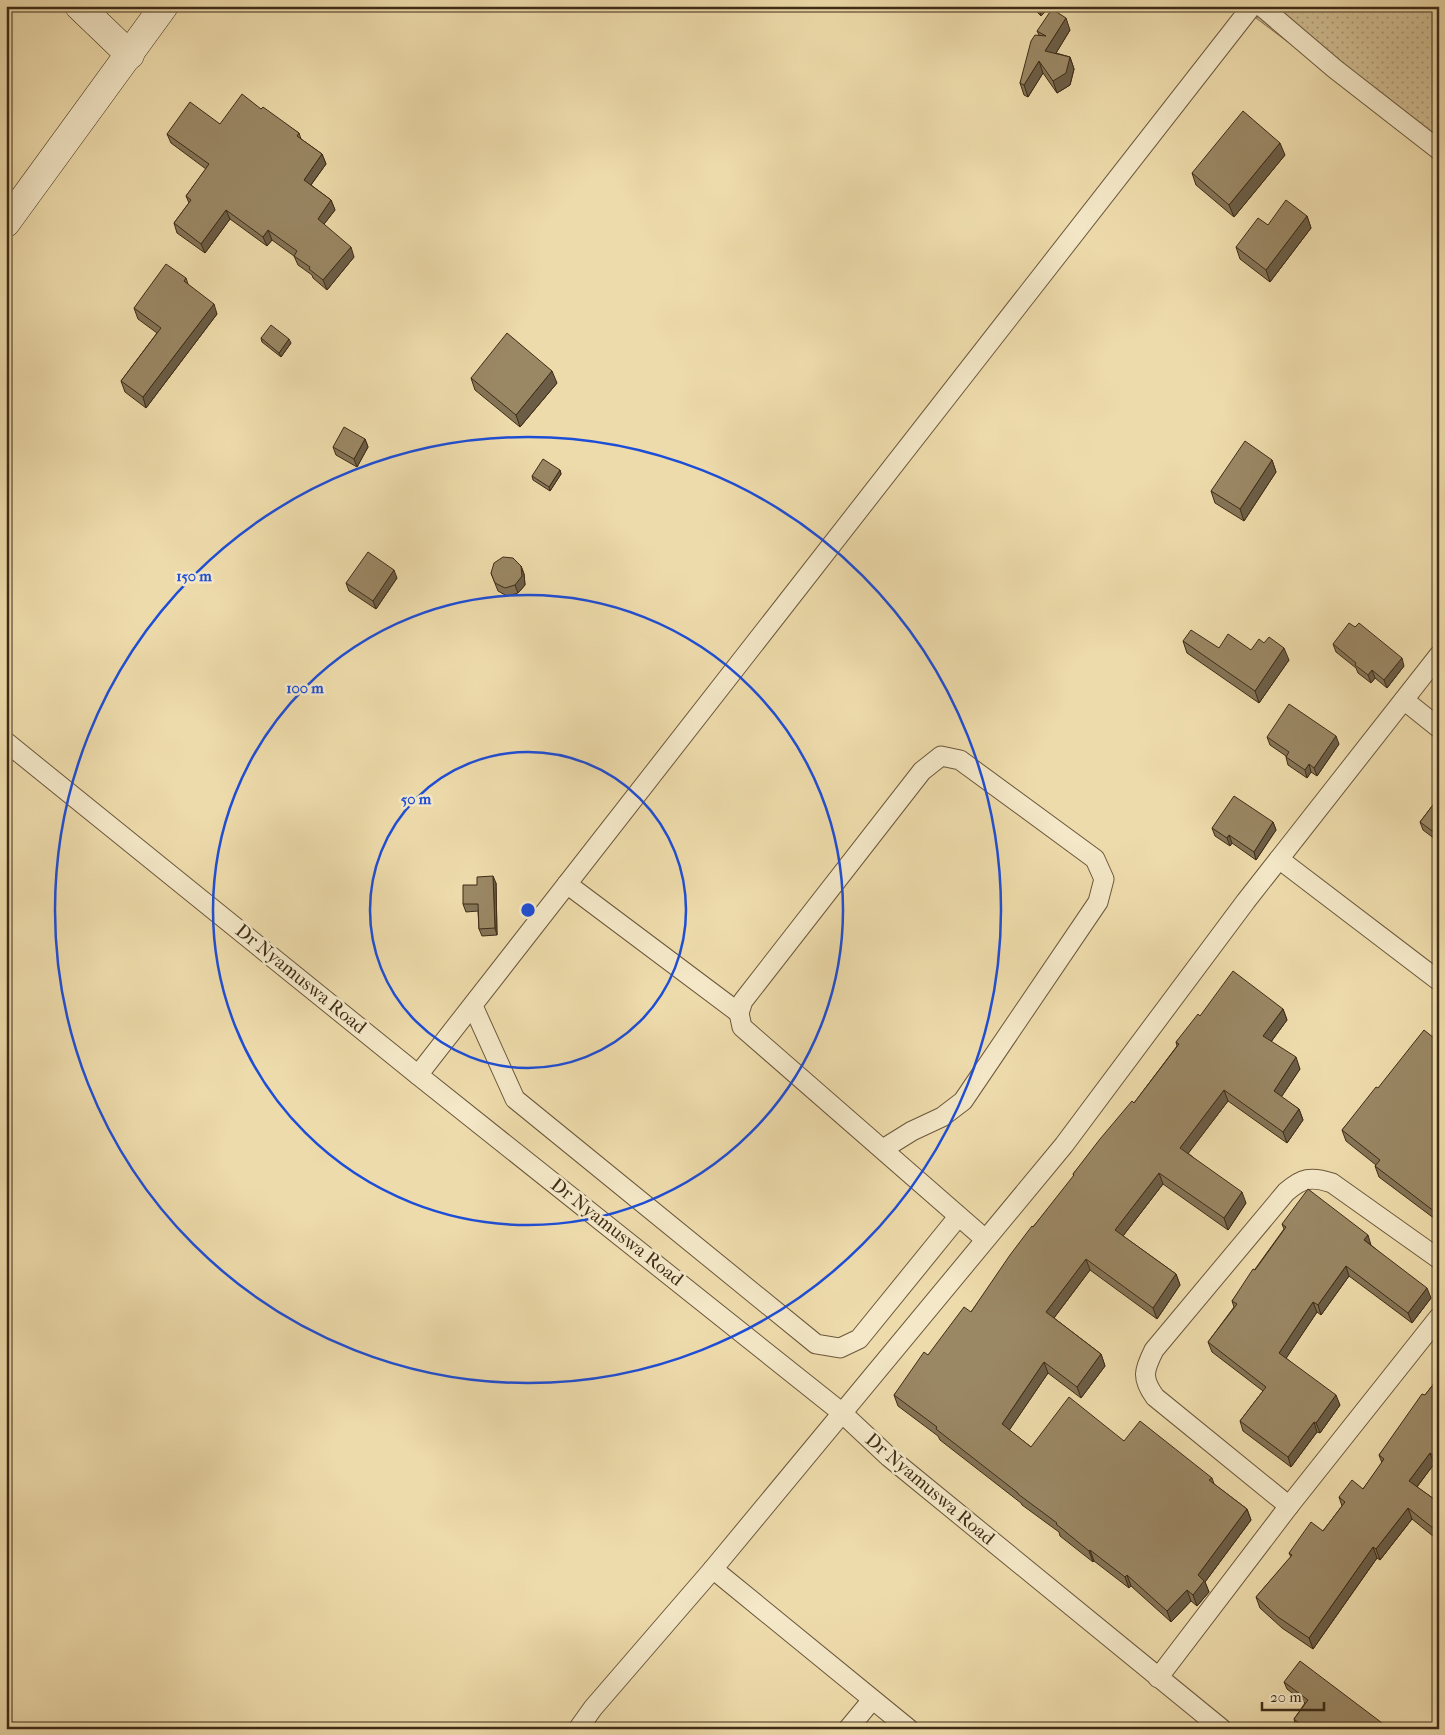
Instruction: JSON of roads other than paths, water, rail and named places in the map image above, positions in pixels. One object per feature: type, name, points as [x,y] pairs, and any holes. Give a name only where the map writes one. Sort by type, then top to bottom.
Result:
[{"type":"street","points":[[80,6],[130,55]]},
{"type":"street","points":[[6,223],[164,6]]},
{"type":"street","points":[[418,1075],[1252,6]]},
{"type":"street","points":[[1261,6],[1335,69],[1439,150]]},
{"type":"street","points":[[578,1729],[1064,1145],[1279,859],[1439,655]]},
{"type":"street","points":[[1404,700],[1439,728]]},
{"type":"street","name":"Dr Nyamuswa Road","points":[[6,742],[418,1075],[842,1412],[889,1456],[1222,1729]]},
{"type":"street","points":[[883,1149],[912,1131],[942,1117],[963,1101],[1098,902],[1104,880],[1095,859],[960,760],[941,756],[922,771],[742,1001],[739,1013],[742,1027],[985,1239]]},
{"type":"street","points":[[1279,859],[1439,981]]},
{"type":"street","points":[[567,884],[739,1013]]},
{"type":"street","points":[[473,1006],[515,1099],[816,1344],[840,1348],[859,1339],[958,1217]]},
{"type":"street","points":[[1289,1506],[1155,1397],[1147,1386],[1145,1373],[1154,1350],[1286,1192],[1306,1179],[1318,1178],[1332,1183],[1439,1259]]},
{"type":"street","points":[[1158,1678],[1289,1506],[1439,1317]]},
{"type":"street","points":[[713,1569],[909,1729]]},
{"type":"street","points":[[848,1729],[872,1700]]}]
